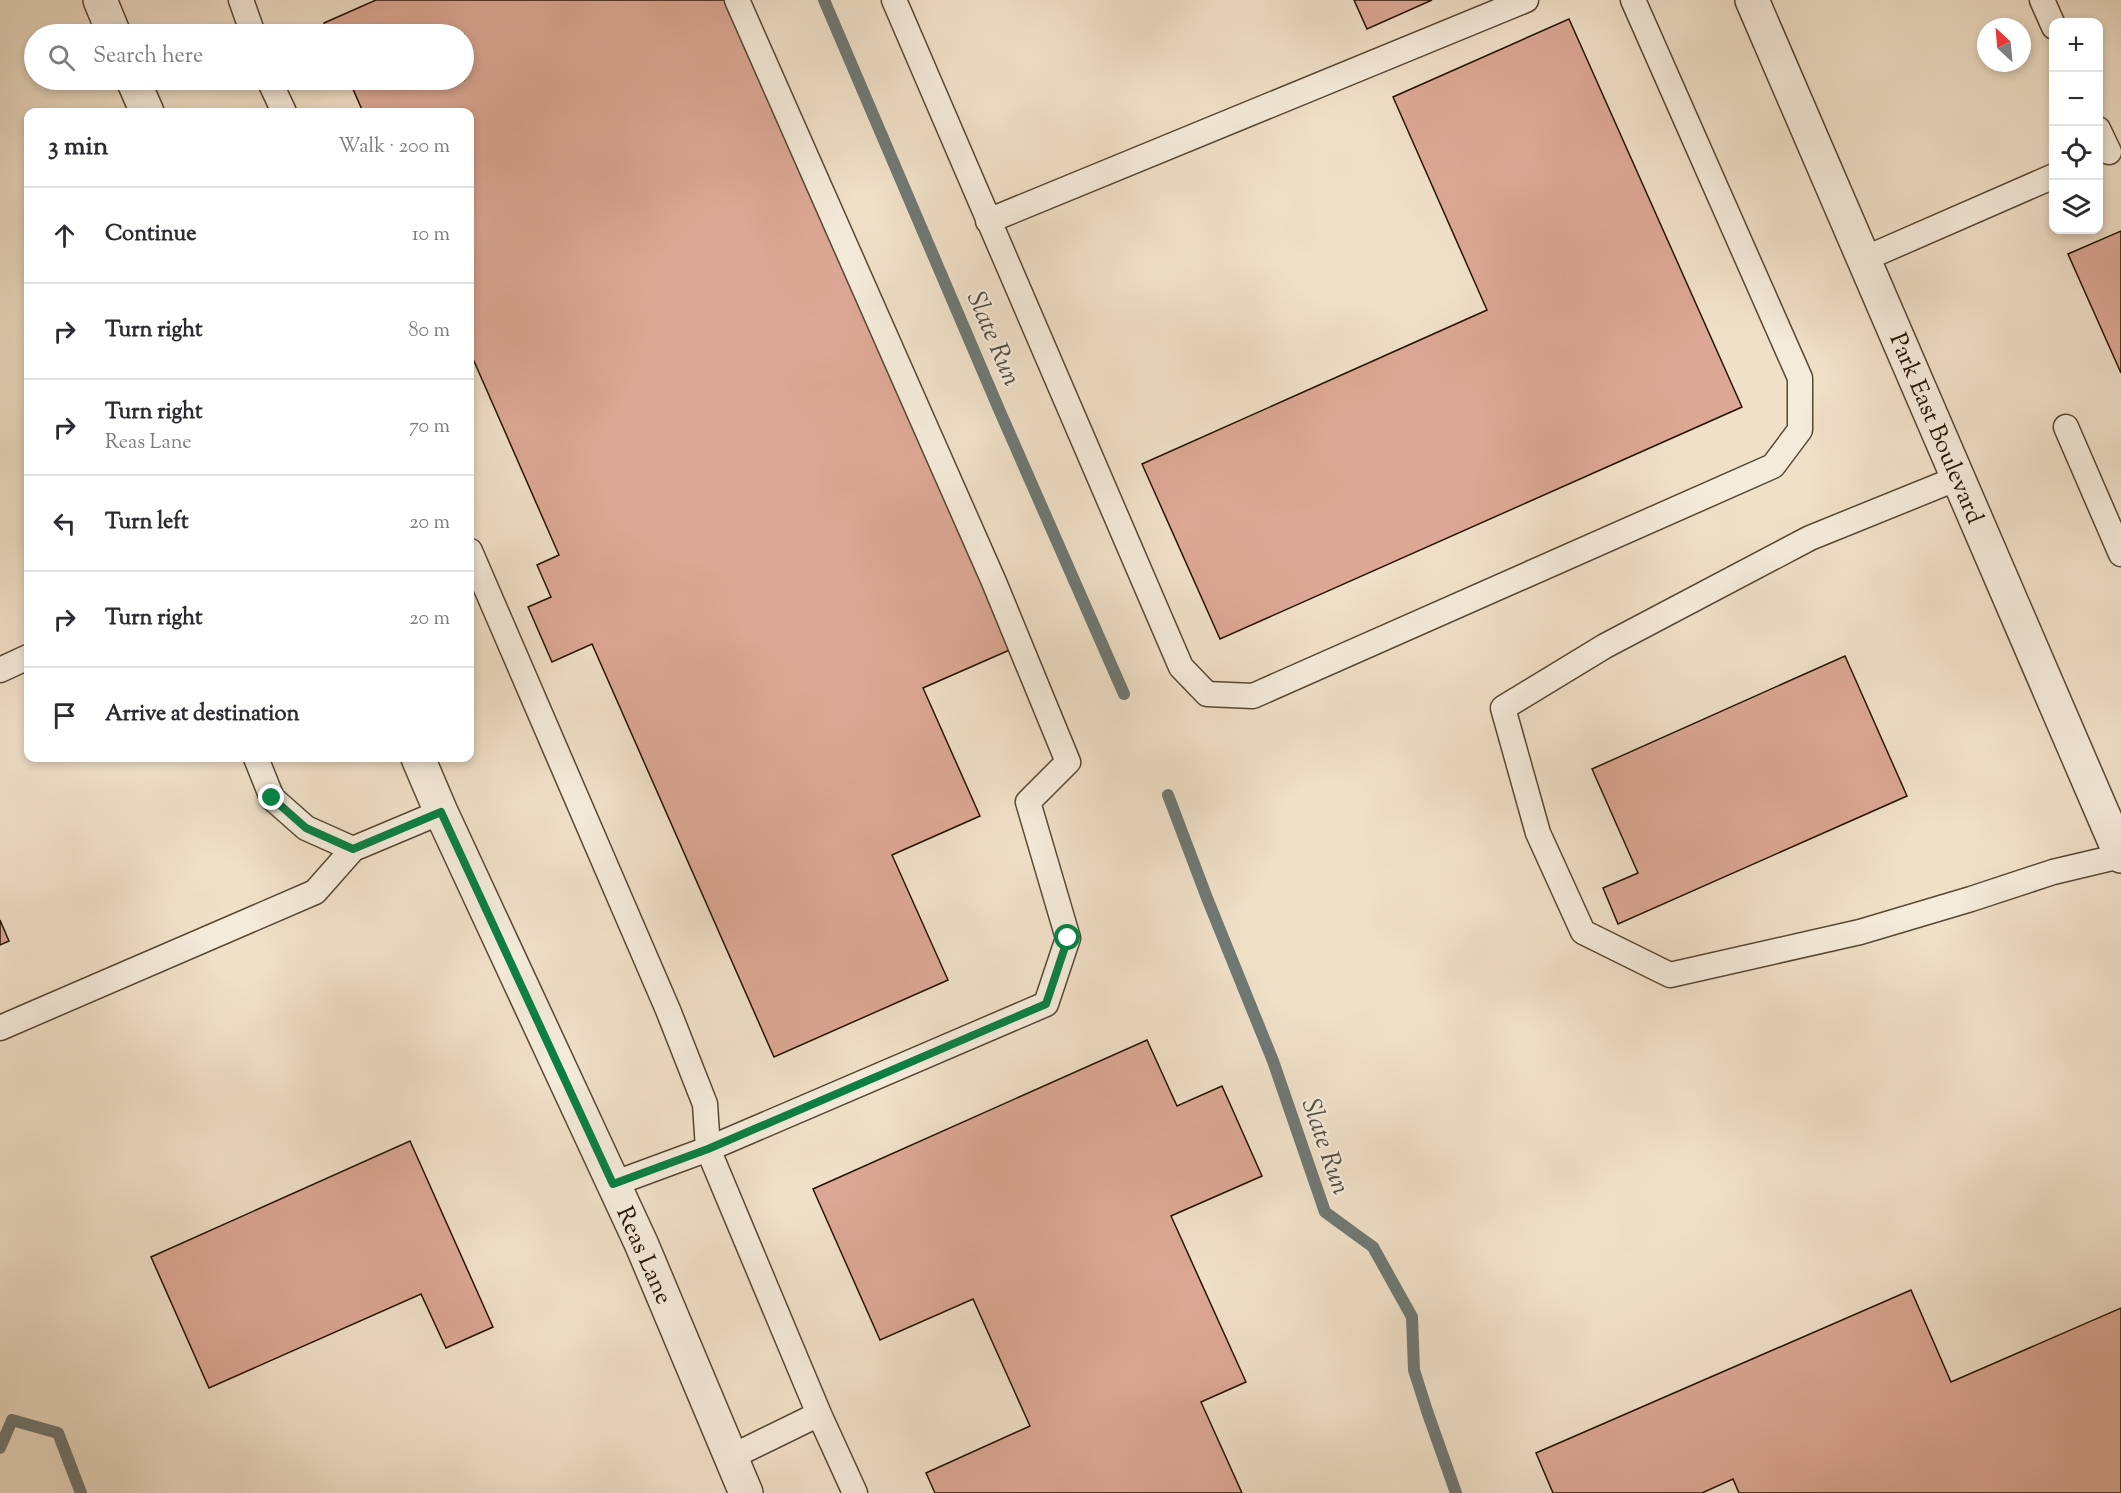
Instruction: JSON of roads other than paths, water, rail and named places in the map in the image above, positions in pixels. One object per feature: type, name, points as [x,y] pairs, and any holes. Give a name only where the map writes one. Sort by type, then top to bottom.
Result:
[{"type":"street","points":[[100,0],[110,24]]},
{"type":"street","name":"Park East Boulevard","points":[[1752,0],[2121,856]]},
{"type":"street","points":[[137,90],[145,108]]},
{"type":"street","name":"Reas Lane","points":[[420,762],[641,1243],[746,1493]]},
{"type":"lane","points":[[241,0],[249,24]]},
{"type":"lane","points":[[613,1184],[708,1149],[1046,1004],[1068,938],[1029,802],[1068,762],[994,582],[737,0]]},
{"type":"lane","points":[[894,0],[1181,667],[1207,694],[1253,696],[1773,466],[1800,430],[1800,378],[1633,0]]},
{"type":"lane","points":[[988,220],[1526,0]]},
{"type":"lane","points":[[2042,0],[2050,18]]},
{"type":"lane","points":[[274,90],[282,108]]},
{"type":"lane","points":[[1864,259],[2049,178]]},
{"type":"lane","points":[[2066,427],[2121,554]]},
{"type":"lane","points":[[1958,478],[1810,538],[1605,646],[1503,708],[1539,833],[1583,932],[1670,975],[1860,932],[2053,872],[2121,856]]},
{"type":"lane","points":[[474,560],[668,1010],[705,1104],[708,1149],[819,1414],[855,1493]]},
{"type":"lane","points":[[0,670],[24,659]]},
{"type":"lane","points":[[258,762],[272,798],[306,828],[353,849]]},
{"type":"lane","points":[[0,1028],[315,892],[353,849],[441,812]]},
{"type":"lane","points":[[731,1457],[819,1414]]},
{"type":"waterway","name":"Slate Run","points":[[824,0],[1001,414],[1124,694]]},
{"type":"waterway","name":"Slate Run","points":[[1168,795],[1273,1061],[1325,1212],[1373,1247],[1412,1317],[1414,1370],[1456,1493]]},
{"type":"waterway","points":[[0,1448],[12,1420],[58,1433],[81,1493]]}]
